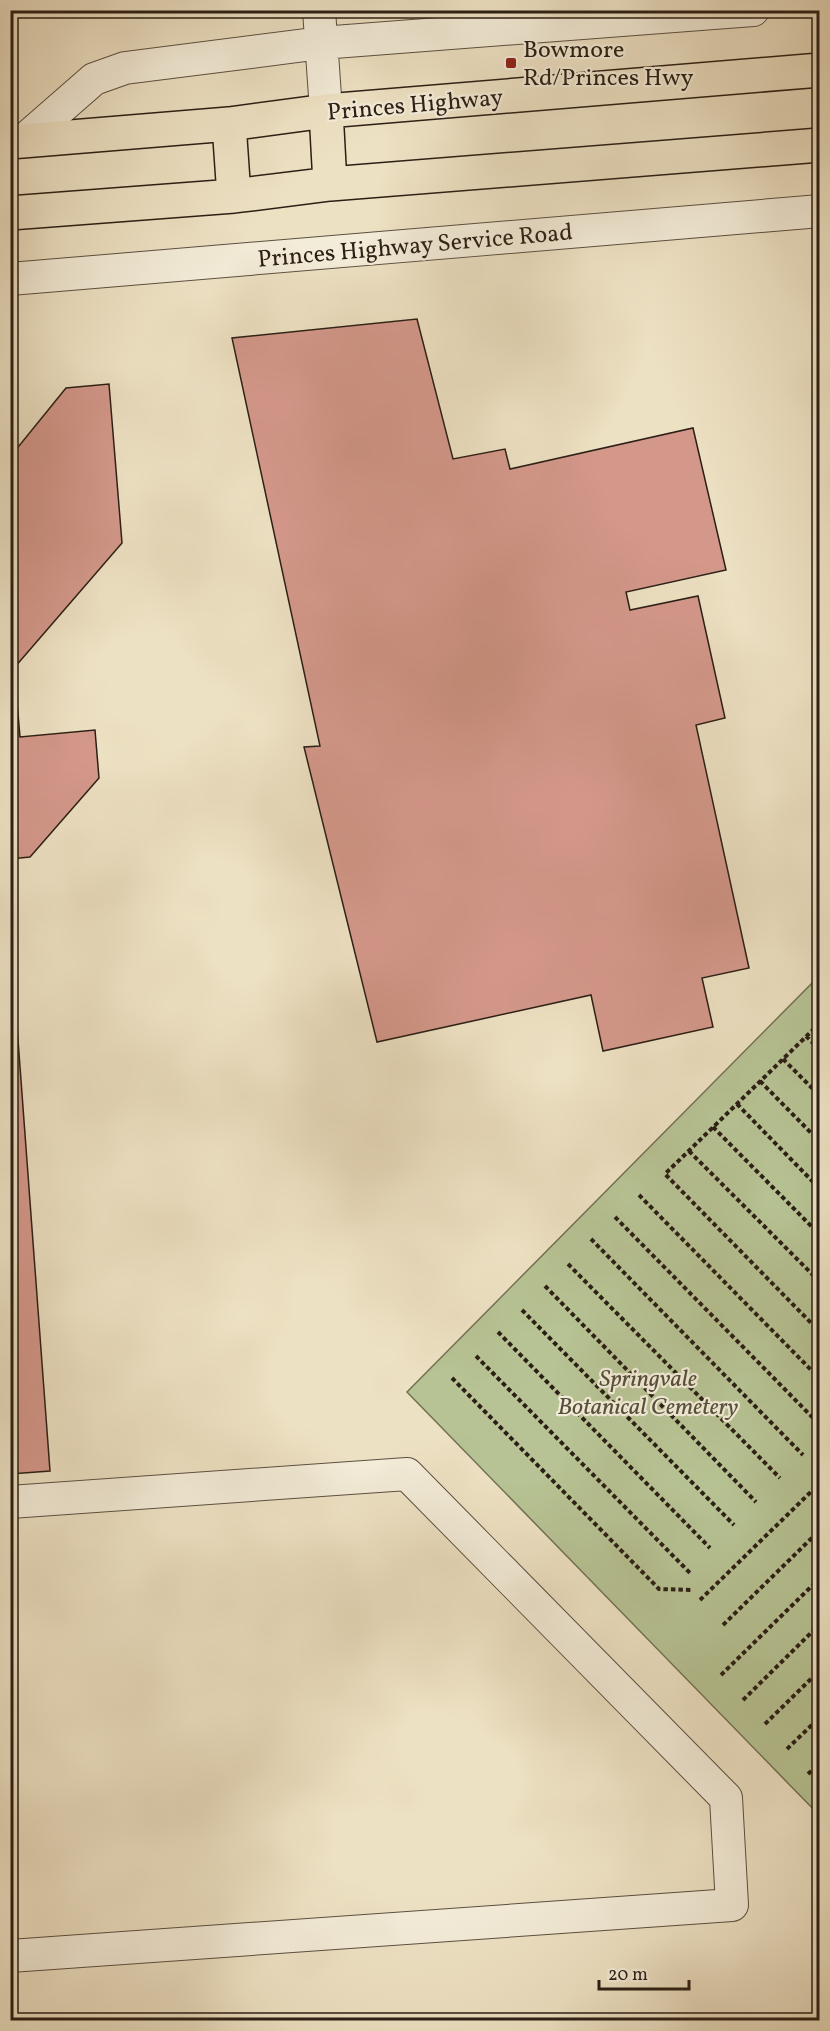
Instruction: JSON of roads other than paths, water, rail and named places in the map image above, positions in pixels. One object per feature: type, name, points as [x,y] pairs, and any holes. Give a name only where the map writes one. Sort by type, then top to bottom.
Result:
[{"type":"highway","name":"Princes Highway","points":[[15,140],[229,124],[326,111],[819,70]]},
{"type":"highway","points":[[326,111],[330,184]]},
{"type":"highway","points":[[229,124],[234,196]]},
{"type":"highway","points":[[10,213],[234,196],[330,184],[819,145]]},
{"type":"street","points":[[319,10],[326,111]]},
{"type":"street","points":[[15,140],[94,79],[112,72],[321,44],[753,10]]},
{"type":"street","name":"Princes Highway Service Road","points":[[10,279],[819,212]]},
{"type":"street","points":[[10,1502],[407,1474],[726,1798],[732,1905],[10,1956]]},
{"type":"place","name":"Bowmore Rd/Princes Hwy","points":[[511,63]]},
{"type":"park label","name":"Springvale Botanical Cemetery","points":[[648,1392]]}]
